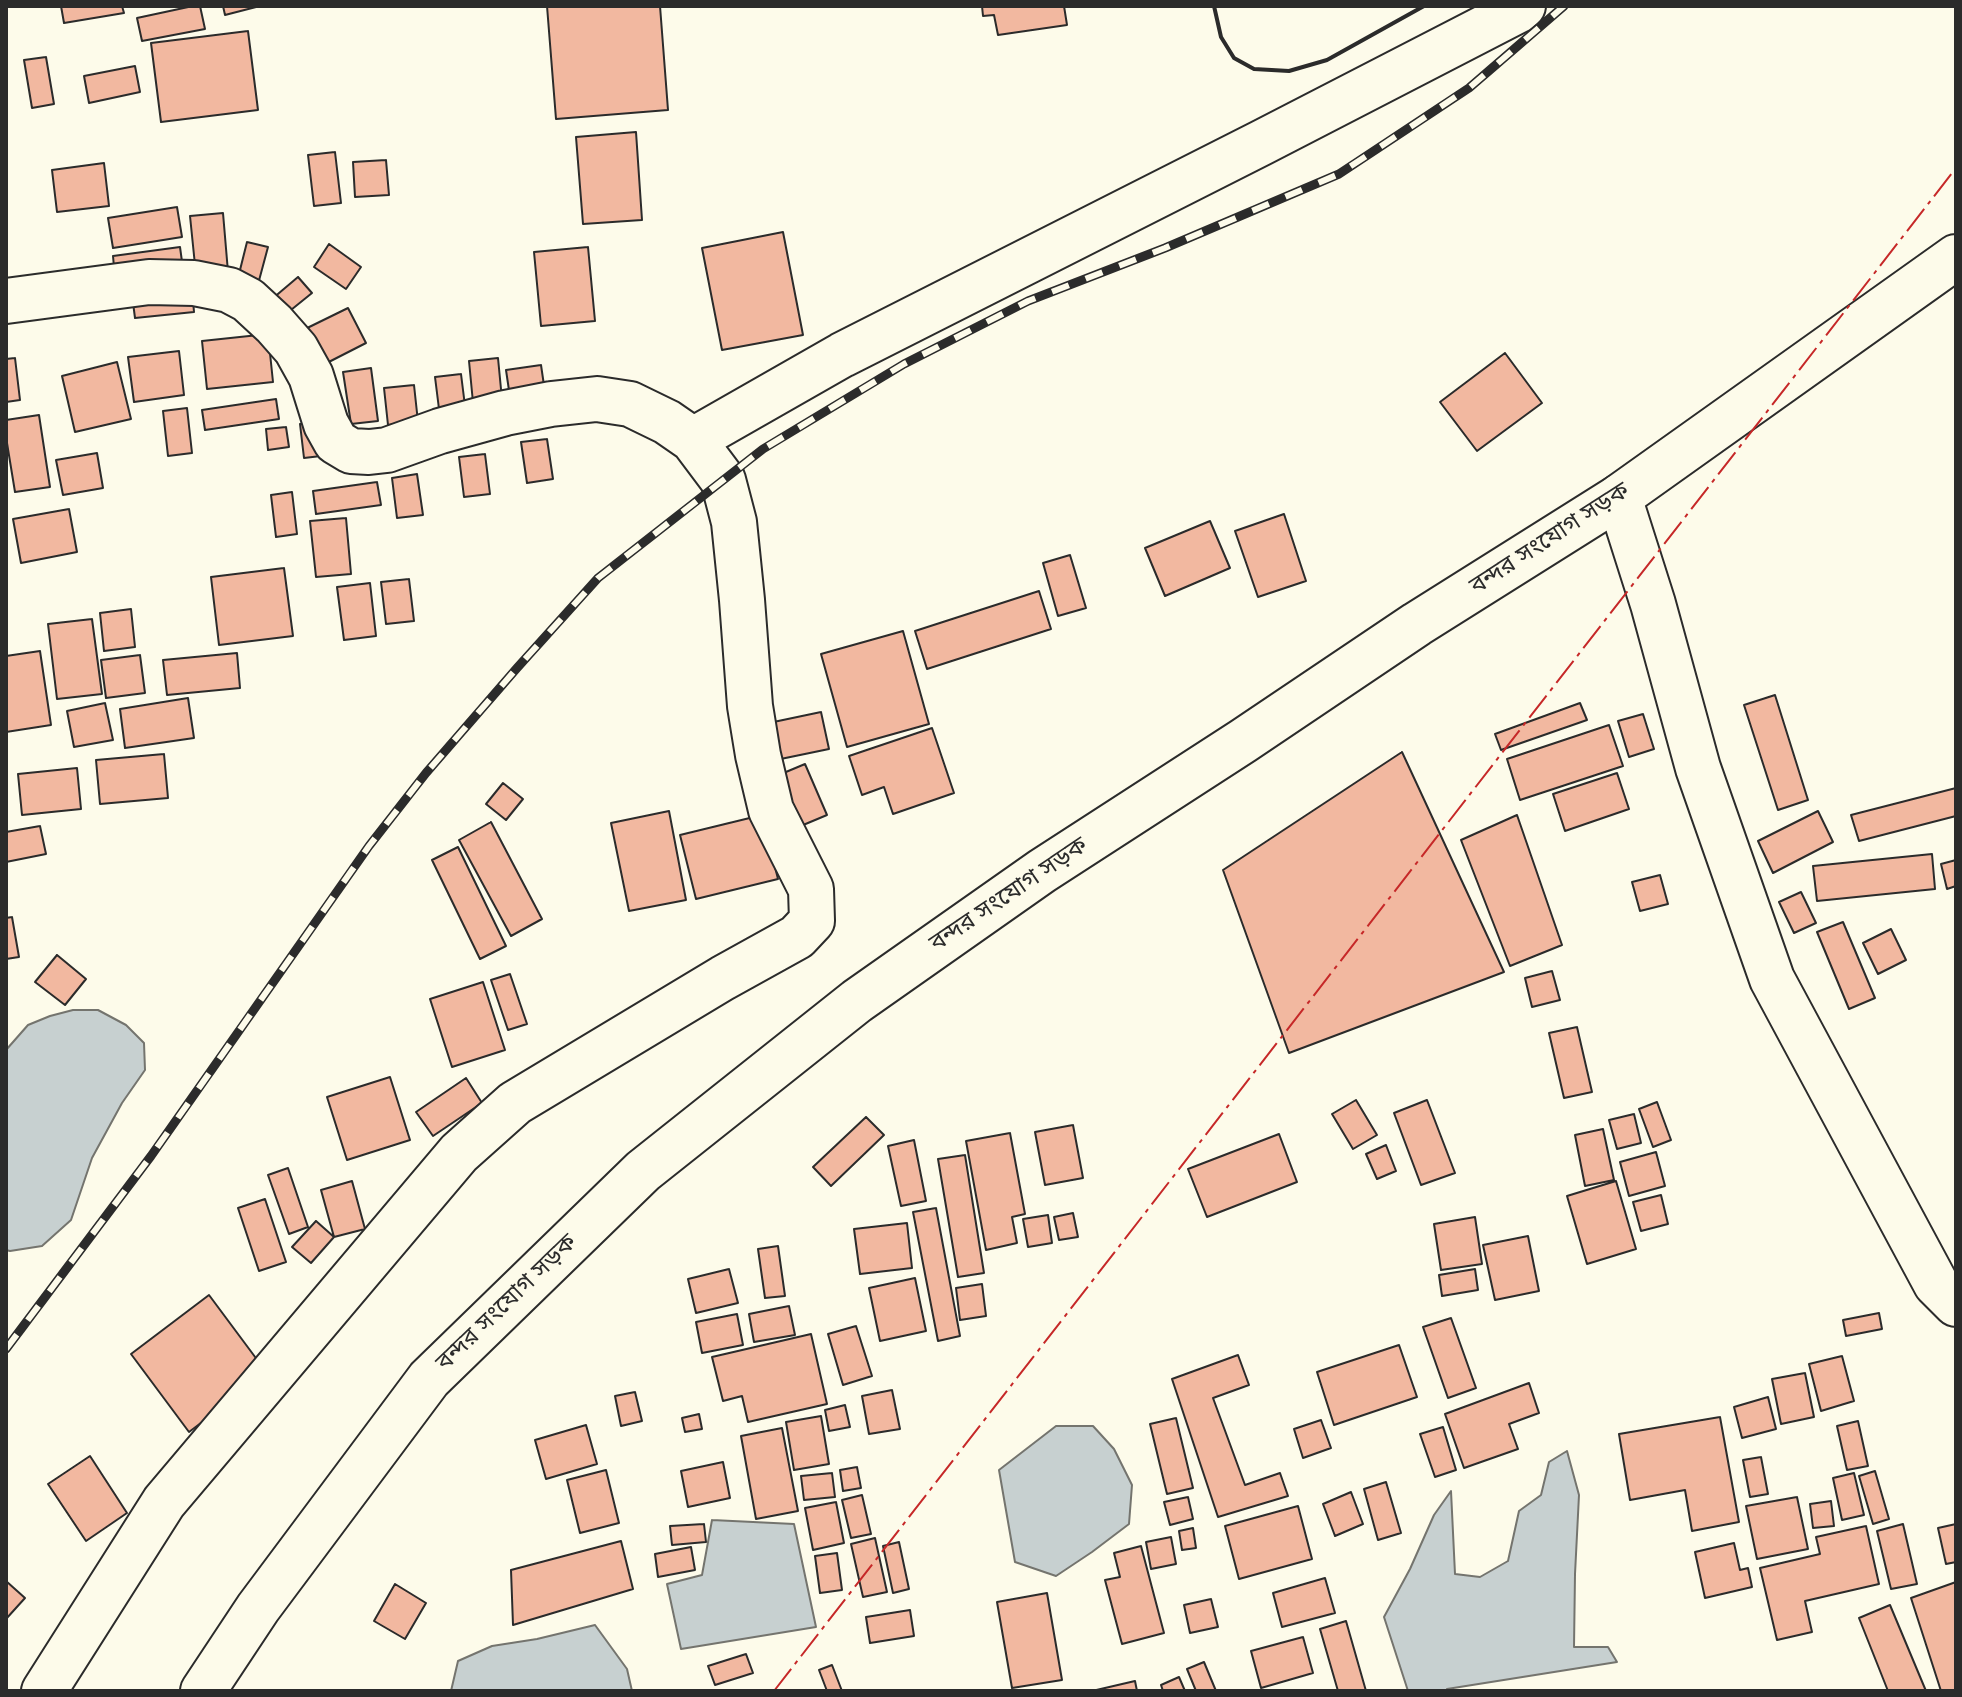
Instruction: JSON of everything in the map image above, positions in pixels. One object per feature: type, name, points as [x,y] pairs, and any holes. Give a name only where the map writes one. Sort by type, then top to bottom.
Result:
[{"type":"main road","points":[[693,440],[842,355],[1523,6]]},
{"type":"main road","name":"বন্দর সংযোগ সড়ক","points":[[203,1691],[258,1608],[429,1379],[643,1171],[857,1001],[1042,871],[1417,624],[1619,497],[1956,257]]},
{"type":"main road","points":[[6,301],[149,282],[194,283],[229,290],[248,300],[296,349],[311,376],[326,424],[336,442],[351,451],[387,450],[505,413],[597,399],[630,404],[667,422],[693,440],[723,480],[734,522],[750,706],[758,755],[771,810],[811,889],[812,921],[797,937],[515,1103],[459,1153],[164,1502],[44,1691]]},
{"type":"main road","points":[[1619,497],[1653,604],[1698,768],[1772,979],[1936,1284],[1956,1304]]},
{"type":"shaded area","points":[[73,1010],[98,1010],[126,1025],[144,1043],[145,1070],[122,1103],[92,1158],[71,1220],[42,1246],[6,1250],[6,1050],[28,1025]]},
{"type":"shaded area","points":[[1056,1426],[1093,1426],[1114,1449],[1132,1485],[1129,1524],[1056,1576],[1015,1562],[999,1470]]},
{"type":"shaded area","points":[[1567,1451],[1579,1495],[1574,1647],[1608,1647],[1617,1662],[1447,1691],[1408,1691],[1384,1617],[1434,1515],[1451,1491],[1455,1574],[1480,1577],[1508,1561],[1519,1511],[1541,1495],[1549,1462]]},
{"type":"shaded area","points":[[712,1520],[794,1524],[816,1627],[681,1649],[667,1584],[702,1575]]},
{"type":"shaded area","points":[[595,1625],[627,1669],[632,1691],[451,1691],[458,1661],[492,1646]]},
{"type":"building","points":[[61,6],[122,6],[124,13],[64,23]]},
{"type":"building","points":[[200,6],[205,29],[142,41],[137,18]]},
{"type":"building","points":[[223,6],[260,6],[225,15]]},
{"type":"building","points":[[547,6],[660,6],[668,110],[556,119]]},
{"type":"building","points":[[982,6],[1064,6],[1067,25],[998,35],[994,15],[983,16]]},
{"type":"building","points":[[248,31],[258,110],[161,122],[151,43]]},
{"type":"building","points":[[46,57],[54,104],[32,108],[24,60]]},
{"type":"building","points":[[135,66],[140,92],[89,103],[84,76]]},
{"type":"building","points":[[636,132],[642,220],[583,224],[576,137]]},
{"type":"building","points":[[335,152],[341,203],[314,206],[308,155]]},
{"type":"building","points":[[386,160],[389,195],[355,197],[353,162]]},
{"type":"building","points":[[104,163],[109,206],[57,212],[52,170]]},
{"type":"building","points":[[177,207],[182,237],[113,248],[108,218]]},
{"type":"building","points":[[223,213],[228,272],[196,275],[190,216]]},
{"type":"building","points":[[783,232],[803,335],[722,350],[702,248]]},
{"type":"building","points":[[247,242],[268,247],[257,288],[237,282]]},
{"type":"building","points":[[329,244],[361,267],[346,289],[314,267]]},
{"type":"building","points":[[180,247],[183,269],[115,278],[113,256]]},
{"type":"building","points":[[588,247],[595,321],[541,326],[534,252]]},
{"type":"building","points":[[298,277],[312,293],[286,314],[272,299]]},
{"type":"building","points":[[192,288],[194,312],[135,318],[132,295]]},
{"type":"building","points":[[348,308],[366,343],[317,368],[299,332]]},
{"type":"building","points":[[268,334],[273,382],[207,389],[202,341]]},
{"type":"building","points":[[179,351],[184,395],[134,402],[128,357]]},
{"type":"building","points":[[1505,353],[1542,403],[1477,451],[1440,402]]},
{"type":"building","points":[[15,358],[20,400],[6,402],[6,359]]},
{"type":"building","points":[[498,358],[503,410],[474,413],[469,361]]},
{"type":"building","points":[[117,362],[131,419],[75,432],[62,376]]},
{"type":"building","points":[[541,365],[546,399],[511,404],[506,370]]},
{"type":"building","points":[[371,368],[378,421],[351,424],[343,372]]},
{"type":"building","points":[[461,374],[466,414],[440,417],[435,377]]},
{"type":"building","points":[[414,385],[418,422],[388,425],[384,388]]},
{"type":"building","points":[[276,399],[279,419],[205,430],[202,410]]},
{"type":"building","points":[[187,408],[192,453],[168,456],[163,411]]},
{"type":"building","points":[[39,415],[50,487],[15,492],[6,420]]},
{"type":"building","points":[[317,422],[321,456],[304,458],[300,424]]},
{"type":"building","points":[[286,427],[289,447],[268,450],[266,429]]},
{"type":"building","points":[[547,439],[553,479],[527,483],[521,442]]},
{"type":"building","points":[[97,453],[103,488],[63,495],[56,460]]},
{"type":"building","points":[[485,454],[490,494],[464,497],[459,457]]},
{"type":"building","points":[[417,474],[423,515],[397,518],[392,478]]},
{"type":"building","points":[[377,482],[381,505],[316,514],[313,491]]},
{"type":"building","points":[[292,492],[297,534],[276,537],[271,495]]},
{"type":"building","points":[[69,509],[77,552],[21,563],[13,519]]},
{"type":"building","points":[[1284,514],[1306,581],[1258,597],[1235,531]]},
{"type":"building","points":[[346,518],[351,574],[316,577],[310,521]]},
{"type":"building","points":[[1210,521],[1230,568],[1165,596],[1145,548]]},
{"type":"building","points":[[1070,555],[1086,608],[1058,616],[1043,563]]},
{"type":"building","points":[[284,568],[293,636],[219,645],[211,577]]},
{"type":"building","points":[[409,579],[414,621],[386,624],[381,582]]},
{"type":"building","points":[[370,583],[376,636],[344,640],[337,587]]},
{"type":"building","points":[[1039,591],[1051,629],[927,669],[915,631]]},
{"type":"building","points":[[131,609],[135,647],[104,651],[100,613]]},
{"type":"building","points":[[92,619],[102,694],[57,699],[48,624]]},
{"type":"building","points":[[903,631],[929,724],[847,747],[821,654]]},
{"type":"building","points":[[40,651],[51,725],[6,732],[6,656]]},
{"type":"building","points":[[237,653],[240,688],[167,695],[163,660]]},
{"type":"building","points":[[140,655],[145,693],[106,698],[101,660]]},
{"type":"building","points":[[1775,695],[1808,800],[1778,810],[1744,705]]},
{"type":"building","points":[[188,698],[194,738],[125,748],[120,709]]},
{"type":"building","points":[[105,703],[113,740],[74,747],[67,711]]},
{"type":"building","points":[[1580,703],[1587,720],[1501,750],[1495,734]]},
{"type":"building","points":[[821,712],[829,749],[771,761],[764,724]]},
{"type":"building","points":[[1643,714],[1654,749],[1629,757],[1618,721]]},
{"type":"building","points":[[1609,725],[1623,766],[1520,800],[1507,759]]},
{"type":"building","points":[[932,728],[954,793],[893,814],[884,787],[862,795],[849,756]]},
{"type":"building","points":[[1402,752],[1504,972],[1289,1053],[1223,870]]},
{"type":"building","points":[[164,754],[168,798],[100,804],[96,760]]},
{"type":"building","points":[[805,764],[827,815],[796,828],[774,777]]},
{"type":"building","points":[[77,768],[81,809],[22,815],[18,774]]},
{"type":"building","points":[[1617,773],[1629,809],[1565,831],[1553,794]]},
{"type":"building","points":[[503,783],[523,799],[506,820],[486,804]]},
{"type":"building","points":[[1956,788],[1956,816],[1859,841],[1851,815]]},
{"type":"building","points":[[669,811],[686,900],[629,911],[611,823]]},
{"type":"building","points":[[1818,811],[1833,842],[1773,873],[1758,841]]},
{"type":"building","points":[[762,815],[778,879],[696,899],[680,835]]},
{"type":"building","points":[[1517,815],[1562,945],[1510,966],[1461,840]]},
{"type":"building","points":[[491,822],[542,919],[511,936],[459,840]]},
{"type":"building","points":[[40,826],[46,854],[6,862],[6,832]]},
{"type":"building","points":[[458,847],[506,946],[480,959],[432,860]]},
{"type":"building","points":[[1932,854],[1935,889],[1817,901],[1813,866]]},
{"type":"building","points":[[1956,860],[1956,886],[1947,889],[1941,864]]},
{"type":"building","points":[[1660,875],[1668,904],[1640,911],[1632,882]]},
{"type":"building","points":[[1801,892],[1816,923],[1794,933],[1779,902]]},
{"type":"building","points":[[12,917],[19,957],[6,959],[6,918]]},
{"type":"building","points":[[1843,922],[1875,998],[1849,1009],[1817,932]]},
{"type":"building","points":[[1891,929],[1906,960],[1878,974],[1863,943]]},
{"type":"building","points":[[57,955],[86,979],[65,1005],[35,982]]},
{"type":"building","points":[[1552,971],[1560,1000],[1532,1007],[1525,978]]},
{"type":"building","points":[[510,974],[527,1024],[508,1030],[491,980]]},
{"type":"building","points":[[483,982],[505,1050],[452,1067],[430,999]]},
{"type":"building","points":[[1577,1027],[1592,1092],[1564,1098],[1549,1033]]},
{"type":"building","points":[[390,1077],[410,1140],[347,1160],[327,1097]]},
{"type":"building","points":[[466,1078],[482,1103],[433,1136],[416,1112]]},
{"type":"building","points":[[1356,1100],[1377,1135],[1353,1149],[1332,1114]]},
{"type":"building","points":[[1427,1100],[1455,1173],[1421,1185],[1394,1113]]},
{"type":"building","points":[[1657,1102],[1671,1140],[1653,1147],[1639,1109]]},
{"type":"building","points":[[1634,1114],[1641,1143],[1617,1149],[1609,1120]]},
{"type":"building","points":[[866,1117],[884,1135],[831,1186],[813,1167]]},
{"type":"building","points":[[1073,1125],[1083,1178],[1045,1185],[1035,1132]]},
{"type":"building","points":[[1603,1129],[1614,1180],[1585,1186],[1575,1135]]},
{"type":"building","points":[[1010,1133],[1025,1214],[1012,1217],[1017,1243],[986,1250],[966,1141]]},
{"type":"building","points":[[1279,1134],[1297,1182],[1207,1217],[1188,1169]]},
{"type":"building","points":[[914,1140],[926,1201],[901,1206],[888,1146]]},
{"type":"building","points":[[1386,1145],[1396,1171],[1377,1179],[1366,1154]]},
{"type":"building","points":[[1656,1152],[1665,1186],[1629,1196],[1620,1162]]},
{"type":"building","points":[[965,1155],[984,1273],[958,1277],[938,1159]]},
{"type":"building","points":[[288,1168],[308,1227],[289,1234],[268,1175]]},
{"type":"building","points":[[352,1181],[365,1229],[334,1237],[321,1190]]},
{"type":"building","points":[[1616,1181],[1636,1249],[1587,1264],[1567,1196]]},
{"type":"building","points":[[1661,1195],[1668,1224],[1641,1231],[1633,1202]]},
{"type":"building","points":[[265,1199],[286,1262],[259,1271],[238,1208]]},
{"type":"building","points":[[936,1208],[960,1336],[938,1341],[913,1212]]},
{"type":"building","points":[[1073,1213],[1078,1237],[1059,1240],[1054,1217]]},
{"type":"building","points":[[1048,1215],[1052,1243],[1028,1247],[1023,1219]]},
{"type":"building","points":[[1475,1217],[1482,1264],[1441,1270],[1434,1224]]},
{"type":"building","points":[[316,1221],[334,1237],[311,1263],[292,1247]]},
{"type":"building","points":[[907,1223],[912,1268],[860,1274],[854,1229]]},
{"type":"building","points":[[1528,1236],[1539,1291],[1495,1300],[1483,1245]]},
{"type":"building","points":[[778,1246],[785,1296],[765,1298],[758,1249]]},
{"type":"building","points":[[729,1269],[738,1303],[696,1313],[688,1279]]},
{"type":"building","points":[[1475,1269],[1478,1290],[1442,1296],[1439,1275]]},
{"type":"building","points":[[915,1278],[926,1331],[880,1341],[869,1288]]},
{"type":"building","points":[[982,1284],[986,1316],[960,1320],[956,1288]]},
{"type":"building","points":[[209,1295],[267,1373],[189,1432],[131,1354]]},
{"type":"building","points":[[789,1306],[795,1335],[754,1342],[749,1314]]},
{"type":"building","points":[[1879,1313],[1882,1329],[1846,1336],[1843,1320]]},
{"type":"building","points":[[737,1314],[743,1345],[702,1353],[696,1322]]},
{"type":"building","points":[[1451,1318],[1476,1388],[1448,1398],[1423,1327]]},
{"type":"building","points":[[856,1326],[872,1376],[843,1385],[828,1334]]},
{"type":"building","points":[[811,1334],[827,1404],[748,1422],[742,1396],[723,1401],[712,1357]]},
{"type":"building","points":[[1399,1345],[1417,1397],[1334,1425],[1317,1372]]},
{"type":"building","points":[[1238,1355],[1249,1385],[1213,1398],[1245,1485],[1280,1473],[1288,1496],[1218,1517],[1172,1379]]},
{"type":"building","points":[[1842,1356],[1854,1401],[1821,1411],[1809,1364]]},
{"type":"building","points":[[1805,1373],[1814,1417],[1781,1424],[1772,1379]]},
{"type":"building","points":[[1529,1383],[1539,1413],[1509,1424],[1518,1449],[1464,1468],[1445,1414]]},
{"type":"building","points":[[892,1390],[900,1429],[869,1434],[862,1396]]},
{"type":"building","points":[[635,1392],[642,1421],[621,1426],[615,1396]]},
{"type":"building","points":[[1768,1397],[1776,1429],[1742,1438],[1734,1407]]},
{"type":"building","points":[[845,1405],[850,1427],[829,1431],[825,1410]]},
{"type":"building","points":[[699,1414],[702,1429],[685,1432],[682,1418]]},
{"type":"building","points":[[821,1416],[829,1464],[794,1470],[786,1422]]},
{"type":"building","points":[[1720,1417],[1739,1522],[1692,1531],[1685,1490],[1630,1500],[1619,1434]]},
{"type":"building","points":[[1176,1418],[1193,1488],[1167,1494],[1150,1424]]},
{"type":"building","points":[[1321,1420],[1331,1448],[1303,1458],[1294,1429]]},
{"type":"building","points":[[1858,1421],[1868,1466],[1847,1470],[1837,1426]]},
{"type":"building","points":[[586,1425],[597,1464],[546,1479],[535,1440]]},
{"type":"building","points":[[1443,1427],[1456,1470],[1435,1477],[1420,1434]]},
{"type":"building","points":[[782,1428],[798,1511],[756,1519],[741,1436]]},
{"type":"building","points":[[90,1456],[127,1513],[86,1541],[48,1484]]},
{"type":"building","points":[[1761,1457],[1768,1494],[1750,1497],[1743,1460]]},
{"type":"building","points":[[723,1462],[730,1498],[688,1507],[681,1471]]},
{"type":"building","points":[[857,1467],[861,1488],[843,1491],[840,1470]]},
{"type":"building","points":[[606,1470],[619,1523],[580,1533],[567,1480]]},
{"type":"building","points":[[1875,1471],[1889,1519],[1873,1524],[1859,1476]]},
{"type":"building","points":[[832,1473],[835,1497],[804,1500],[801,1476]]},
{"type":"building","points":[[1854,1473],[1864,1515],[1842,1520],[1833,1478]]},
{"type":"building","points":[[1386,1482],[1401,1533],[1378,1540],[1364,1489]]},
{"type":"building","points":[[1351,1492],[1363,1524],[1335,1536],[1323,1504]]},
{"type":"building","points":[[862,1495],[871,1534],[851,1538],[842,1500]]},
{"type":"building","points":[[1188,1497],[1193,1519],[1170,1525],[1164,1502]]},
{"type":"building","points":[[1797,1497],[1808,1549],[1757,1559],[1746,1506]]},
{"type":"building","points":[[1831,1501],[1834,1526],[1813,1528],[1810,1504]]},
{"type":"building","points":[[836,1502],[844,1543],[813,1550],[805,1508]]},
{"type":"building","points":[[1298,1506],[1312,1559],[1239,1579],[1225,1526]]},
{"type":"building","points":[[704,1524],[706,1542],[672,1545],[670,1526]]},
{"type":"building","points":[[1903,1524],[1917,1584],[1891,1589],[1877,1531]]},
{"type":"building","points":[[1956,1524],[1956,1562],[1946,1564],[1938,1528]]},
{"type":"building","points":[[1866,1526],[1879,1584],[1805,1601],[1812,1632],[1777,1640],[1760,1568],[1820,1554],[1816,1537]]},
{"type":"building","points":[[1193,1528],[1196,1548],[1182,1550],[1179,1531]]},
{"type":"building","points":[[1171,1537],[1176,1564],[1151,1569],[1146,1542]]},
{"type":"building","points":[[875,1538],[887,1592],[863,1597],[851,1544]]},
{"type":"building","points":[[621,1541],[633,1589],[513,1625],[511,1570]]},
{"type":"building","points":[[899,1542],[909,1589],[893,1593],[883,1546]]},
{"type":"building","points":[[1734,1543],[1740,1570],[1748,1568],[1752,1587],[1705,1598],[1695,1552]]},
{"type":"building","points":[[1141,1546],[1164,1633],[1122,1644],[1105,1580],[1120,1577],[1114,1553]]},
{"type":"building","points":[[691,1547],[695,1570],[658,1577],[655,1554]]},
{"type":"building","points":[[837,1553],[842,1590],[820,1593],[815,1556]]},
{"type":"building","points":[[1325,1578],[1335,1613],[1282,1627],[1273,1593]]},
{"type":"building","points":[[6,1581],[25,1598],[6,1619]]},
{"type":"building","points":[[1956,1582],[1956,1691],[1941,1691],[1911,1598]]},
{"type":"building","points":[[395,1584],[426,1603],[405,1639],[374,1621]]},
{"type":"building","points":[[1047,1593],[1062,1680],[1012,1688],[997,1602]]},
{"type":"building","points":[[1211,1599],[1218,1627],[1190,1633],[1184,1605]]},
{"type":"building","points":[[1890,1605],[1926,1691],[1888,1691],[1859,1618]]},
{"type":"building","points":[[910,1610],[914,1636],[870,1643],[866,1617]]},
{"type":"building","points":[[1346,1621],[1366,1691],[1338,1691],[1320,1629]]},
{"type":"building","points":[[1303,1637],[1313,1673],[1261,1688],[1251,1651]]},
{"type":"building","points":[[746,1654],[753,1673],[715,1685],[708,1666]]},
{"type":"building","points":[[1204,1662],[1216,1691],[1196,1691],[1187,1669]]},
{"type":"building","points":[[832,1665],[842,1691],[827,1691],[819,1670]]},
{"type":"building","points":[[1179,1677],[1185,1691],[1163,1691],[1161,1685]]},
{"type":"building","points":[[1135,1681],[1137,1691],[1092,1691]]},
{"type":"railway","points":[[6,1349],[151,1156],[369,846],[426,773],[598,578],[763,449],[904,364],[1028,301],[1165,248],[1339,174],[1469,88],[1564,6]]},
{"type":"wall","points":[[1214,6],[1221,37],[1234,58],[1254,69],[1289,71],[1327,60],[1424,6]]},
{"type":"power","points":[[774,1691],[1956,168]]}]
